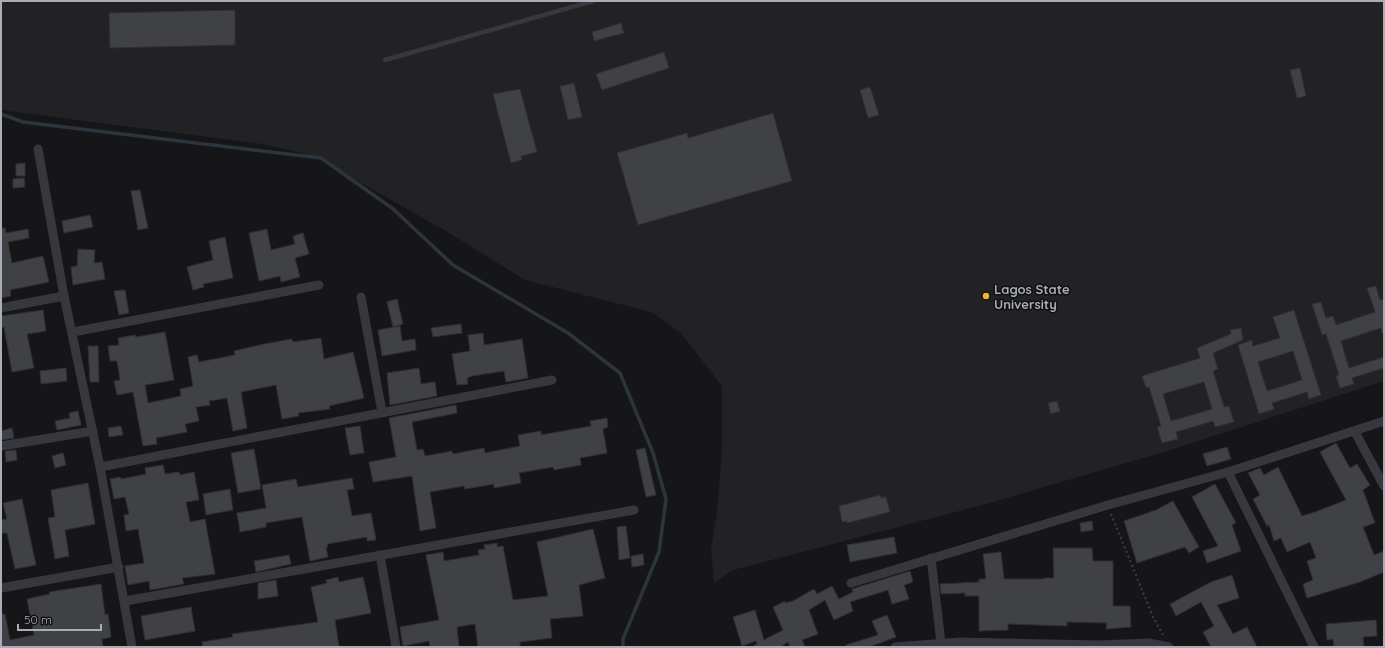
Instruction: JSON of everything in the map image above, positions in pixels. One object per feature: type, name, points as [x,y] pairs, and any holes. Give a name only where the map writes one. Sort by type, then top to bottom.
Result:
[{"type":"street","points":[[38,149],[64,296],[73,332],[100,466],[132,647]]},
{"type":"street","points":[[73,332],[319,285]]},
{"type":"street","points":[[1,308],[64,296]]},
{"type":"street","points":[[361,297],[382,412]]},
{"type":"street","points":[[100,466],[552,380]]},
{"type":"street","points":[[851,583],[1108,505],[1228,472],[1384,422]]},
{"type":"street","points":[[1,446],[93,431]]},
{"type":"street","points":[[1355,432],[1384,486]]},
{"type":"street","points":[[1228,472],[1314,647]]},
{"type":"street","points":[[125,601],[634,510]]},
{"type":"street","points":[[380,555],[396,647]]},
{"type":"street","points":[[931,558],[941,643]]},
{"type":"street","points":[[1,588],[118,566]]},
{"type":"street","points":[[895,647],[941,643],[977,645],[1099,646],[1149,643],[1169,647]]},
{"type":"lane","points":[[385,60],[593,1]]},
{"type":"path","points":[[1108,505],[1153,617],[1169,647]]},
{"type":"shaded area","name":"Lagos State University","points":[[1,1],[1384,1],[1384,381],[1167,451],[986,504],[733,570],[714,583],[711,549],[717,512],[722,452],[722,386],[680,332],[651,312],[525,280],[451,234],[314,156],[262,144],[1,110]]},
{"type":"building","points":[[235,10],[235,45],[110,48],[109,13]]},
{"type":"building","points":[[621,23],[624,33],[594,41],[592,32]]},
{"type":"building","points":[[664,52],[669,68],[602,90],[596,74]]},
{"type":"building","points":[[1300,68],[1306,96],[1297,98],[1290,70]]},
{"type":"building","points":[[574,83],[582,117],[568,120],[560,86]]},
{"type":"building","points":[[870,87],[879,115],[868,118],[860,90]]},
{"type":"building","points":[[520,89],[537,152],[521,156],[522,160],[511,163],[493,94]]},
{"type":"building","points":[[773,113],[792,181],[638,225],[617,153],[687,133],[688,138]]},
{"type":"building","points":[[25,163],[25,176],[16,176],[16,164]]},
{"type":"building","points":[[24,178],[25,187],[13,188],[13,179]]},
{"type":"building","points":[[140,190],[148,228],[138,230],[131,191]]},
{"type":"building","points":[[90,215],[93,227],[64,233],[62,221]]},
{"type":"building","points":[[1,228],[5,228],[6,233],[28,229],[29,238],[8,242],[12,263],[43,256],[49,282],[10,290],[11,296],[1,298]]},
{"type":"building","points":[[267,229],[271,250],[295,244],[293,236],[303,233],[309,254],[295,258],[300,277],[281,282],[280,276],[259,281],[249,233]]},
{"type":"building","points":[[225,237],[233,278],[203,284],[204,287],[193,290],[187,267],[213,260],[209,241]]},
{"type":"building","points":[[78,249],[95,250],[94,263],[102,262],[105,279],[73,285],[71,267],[77,266]]},
{"type":"building","points":[[1376,286],[1380,300],[1384,299],[1384,333],[1382,333],[1381,328],[1341,341],[1349,368],[1384,357],[1384,368],[1352,378],[1354,384],[1340,388],[1336,376],[1339,375],[1326,334],[1322,335],[1312,304],[1321,302],[1326,318],[1333,316],[1336,325],[1375,312],[1367,288]]},
{"type":"building","points":[[125,290],[129,313],[119,315],[114,291]]},
{"type":"building","points":[[397,299],[403,324],[393,327],[387,302]]},
{"type":"building","points":[[43,310],[46,331],[27,334],[34,368],[12,372],[4,327],[1,328],[1,316]]},
{"type":"building","points":[[1294,310],[1321,395],[1309,399],[1307,392],[1272,403],[1274,409],[1259,414],[1238,345],[1252,340],[1253,346],[1280,338],[1273,317]],"holes":[[[1293,351],[1302,380],[1267,391],[1258,362]]]},
{"type":"building","points":[[461,324],[462,333],[433,337],[431,328]]},
{"type":"building","points":[[400,326],[402,341],[415,339],[416,350],[382,356],[378,330]]},
{"type":"building","points":[[1241,328],[1243,340],[1213,353],[1218,369],[1213,371],[1224,407],[1229,406],[1234,422],[1215,427],[1213,421],[1176,432],[1178,439],[1162,443],[1157,427],[1161,426],[1149,387],[1146,388],[1142,376],[1200,358],[1197,348],[1231,334],[1230,330]],"holes":[[[1204,382],[1212,409],[1171,421],[1163,394]]]},
{"type":"building","points":[[165,332],[174,380],[145,385],[148,403],[181,396],[180,389],[193,386],[188,357],[197,355],[199,362],[235,355],[234,351],[264,344],[292,339],[293,342],[321,338],[324,359],[353,352],[364,398],[329,406],[330,409],[298,413],[299,416],[282,419],[276,385],[241,392],[247,428],[233,431],[227,398],[209,401],[210,405],[196,407],[199,421],[185,424],[187,432],[156,438],[157,444],[143,446],[133,392],[117,395],[114,381],[120,380],[117,361],[110,361],[108,346],[119,345],[118,338],[135,335],[136,337]]},
{"type":"building","points":[[483,333],[484,345],[522,339],[528,378],[506,382],[504,371],[472,376],[467,378],[468,384],[457,385],[452,354],[470,351],[468,335]]},
{"type":"building","points":[[88,346],[98,346],[99,382],[90,382]]},
{"type":"building","points":[[66,368],[67,381],[41,384],[40,371]]},
{"type":"building","points":[[419,368],[421,384],[435,382],[437,396],[390,405],[387,373]]},
{"type":"building","points":[[1057,401],[1060,411],[1051,414],[1048,403]]},
{"type":"building","points":[[456,405],[457,413],[412,422],[417,450],[423,449],[425,456],[452,451],[453,454],[484,448],[485,453],[520,446],[518,435],[541,431],[541,435],[591,426],[590,421],[607,418],[608,427],[603,429],[607,453],[580,458],[581,465],[554,470],[553,467],[519,473],[521,483],[494,488],[494,484],[465,489],[464,486],[430,492],[436,528],[420,531],[412,476],[373,482],[369,462],[396,457],[389,418]]},
{"type":"building","points":[[78,411],[81,425],[57,430],[55,421],[70,418],[69,413]]},
{"type":"building","points":[[121,426],[123,435],[109,437],[108,428]]},
{"type":"building","points":[[360,426],[364,453],[350,455],[345,428]]},
{"type":"building","points":[[12,428],[14,438],[1,440],[1,431]]},
{"type":"building","points":[[1336,443],[1350,468],[1357,464],[1370,485],[1363,490],[1375,523],[1363,527],[1374,555],[1384,551],[1384,572],[1360,582],[1307,598],[1303,584],[1313,580],[1307,561],[1316,558],[1310,542],[1287,552],[1281,538],[1274,541],[1269,525],[1267,526],[1253,499],[1260,495],[1248,473],[1260,468],[1264,475],[1278,467],[1302,516],[1315,512],[1346,500],[1320,452]]},
{"type":"building","points":[[1227,447],[1231,459],[1207,466],[1203,454]]},
{"type":"building","points":[[645,448],[656,495],[646,497],[636,450]]},
{"type":"building","points":[[254,449],[261,489],[238,493],[231,453]]},
{"type":"building","points":[[16,450],[17,460],[6,462],[5,451]]},
{"type":"building","points":[[63,453],[66,465],[55,468],[52,456]]},
{"type":"building","points":[[163,465],[165,474],[179,472],[180,475],[194,472],[199,500],[186,502],[190,522],[205,519],[215,574],[182,578],[184,584],[150,590],[149,581],[128,585],[125,566],[144,563],[138,529],[126,531],[124,515],[129,514],[125,497],[114,499],[110,479],[120,477],[121,479],[146,474],[145,468]]},
{"type":"building","points":[[352,478],[354,489],[347,490],[352,516],[371,513],[376,540],[367,541],[367,537],[327,544],[328,547],[326,547],[328,557],[310,561],[302,517],[266,523],[266,527],[240,532],[237,513],[266,508],[262,485],[296,479],[298,487]]},
{"type":"building","points":[[88,483],[95,524],[65,530],[69,556],[55,559],[48,518],[55,517],[51,490]]},
{"type":"building","points":[[1215,484],[1236,523],[1232,525],[1241,551],[1207,563],[1203,551],[1218,546],[1192,497]]},
{"type":"building","points":[[230,489],[233,510],[206,515],[203,494]]},
{"type":"building","points":[[880,495],[881,498],[886,497],[890,512],[847,523],[847,521],[842,522],[839,506]]},
{"type":"building","points":[[22,499],[36,565],[15,569],[7,533],[1,533],[1,520],[7,519],[3,503]]},
{"type":"building","points":[[1173,501],[1199,547],[1189,553],[1185,547],[1137,563],[1124,521],[1156,510]]},
{"type":"building","points":[[1092,521],[1093,530],[1081,532],[1080,523]]},
{"type":"building","points":[[626,526],[630,558],[619,560],[617,527]]},
{"type":"building","points":[[593,529],[605,578],[579,585],[583,616],[550,619],[552,638],[520,642],[520,647],[478,647],[475,624],[457,627],[459,647],[430,647],[429,641],[403,646],[400,627],[439,620],[426,555],[443,552],[444,561],[479,555],[478,550],[485,549],[484,545],[497,543],[497,547],[503,546],[513,600],[548,596],[537,542]]},
{"type":"building","points":[[894,537],[897,553],[850,562],[847,545]]},
{"type":"building","points":[[1053,548],[1092,548],[1093,561],[1113,561],[1113,606],[1130,606],[1131,627],[1106,629],[1107,623],[1067,622],[1067,626],[1008,624],[1008,630],[979,631],[979,596],[965,596],[965,593],[941,594],[940,584],[979,582],[979,579],[986,579],[983,554],[1001,552],[1004,579],[1054,578]]},
{"type":"building","points":[[643,554],[644,565],[632,567],[631,556]]},
{"type":"building","points":[[289,555],[291,564],[256,572],[254,561]]},
{"type":"building","points":[[910,571],[913,582],[904,585],[909,599],[892,604],[888,590],[850,602],[853,611],[834,620],[825,600],[809,610],[818,634],[802,640],[805,647],[790,647],[788,642],[780,647],[752,647],[757,644],[756,641],[742,646],[733,617],[755,610],[764,640],[783,630],[773,607],[785,601],[785,603],[793,601],[814,589],[817,594],[832,586],[839,599],[853,592],[852,589]]},
{"type":"building","points":[[1232,575],[1239,598],[1217,605],[1233,634],[1247,627],[1257,647],[1211,647],[1203,632],[1214,626],[1201,602],[1176,616],[1170,604],[1211,582]]},
{"type":"building","points":[[338,577],[339,582],[363,577],[371,613],[335,620],[339,647],[203,647],[202,642],[233,637],[232,634],[318,622],[311,587],[327,583],[326,580]]},
{"type":"building","points":[[276,580],[278,596],[258,599],[258,583]]},
{"type":"building","points":[[101,584],[105,615],[108,614],[111,637],[102,639],[103,647],[1,647],[1,614],[5,614],[10,640],[34,635],[27,599],[50,594],[49,592]]},
{"type":"building","points":[[191,607],[195,631],[145,640],[141,616]]},
{"type":"building","points":[[887,615],[896,637],[869,647],[846,647],[846,645],[878,635],[872,621]]},
{"type":"building","points":[[1376,620],[1377,636],[1363,637],[1364,647],[1334,647],[1333,639],[1327,640],[1326,624]]},
{"type":"waterway","points":[[1,114],[23,122],[321,158],[392,208],[453,265],[568,333],[620,373],[653,453],[666,499],[659,552],[623,639],[623,647]]},
{"type":"place","name":"Lagos State University","points":[[986,296]]}]
